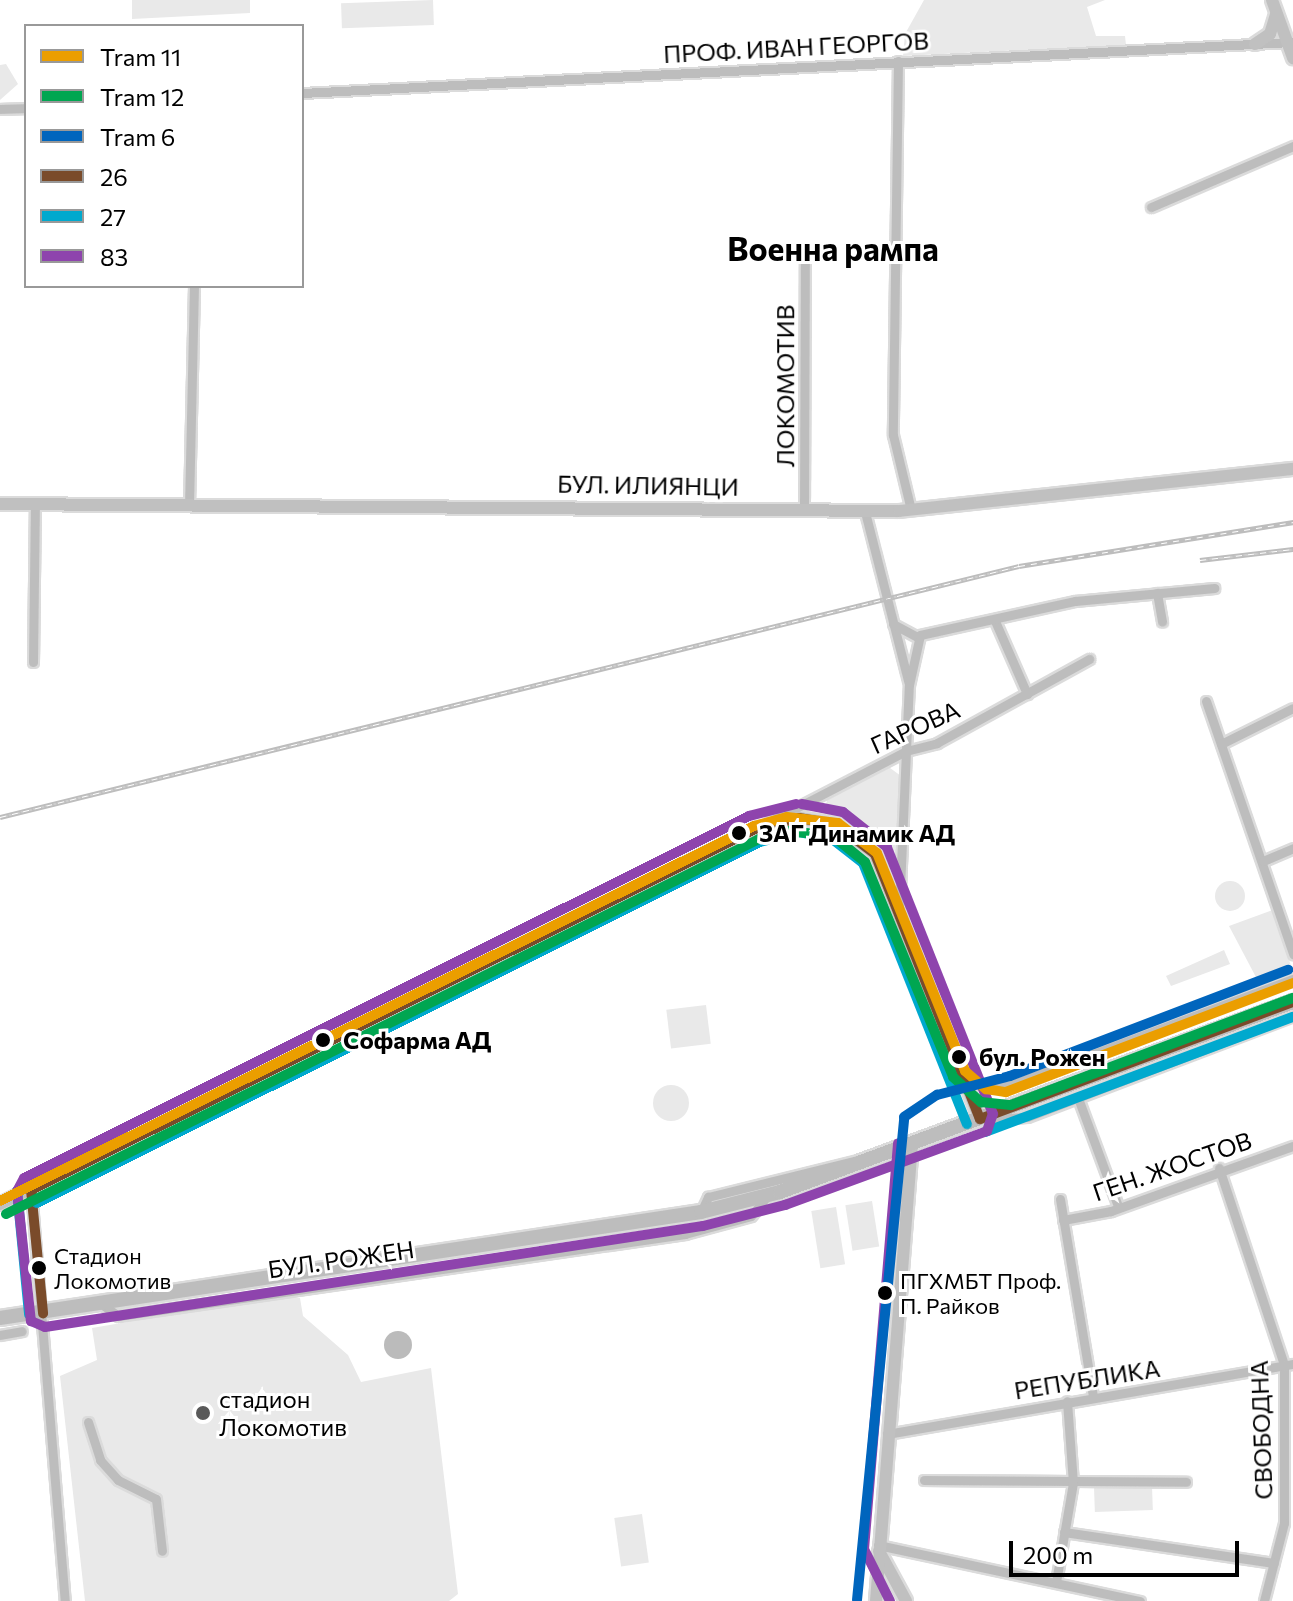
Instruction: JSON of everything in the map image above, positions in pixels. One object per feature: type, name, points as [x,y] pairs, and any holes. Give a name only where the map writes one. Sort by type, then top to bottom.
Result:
[{"type":"main road","name":"БУЛ. РОЖЕН","points":[[0,1318],[103,1305],[701,1212],[768,1195],[865,1161],[1293,1002]]},
{"type":"main road","name":"БУЛ. РОЖЕН","points":[[0,1327],[43,1313]]},
{"type":"street","points":[[1272,0],[1293,58]]},
{"type":"street","points":[[1255,44],[1270,34],[1276,14]]},
{"type":"street","name":"ПРОФ. ИВАН ГЕОРГОВ","points":[[304,93],[1289,42]]},
{"type":"street","points":[[898,61],[893,435],[911,510]]},
{"type":"street","points":[[0,109],[24,108]]},
{"type":"street","points":[[1151,207],[1293,146]]},
{"type":"street","name":"ЛОКОМОТИВ","points":[[804,510],[805,262]]},
{"type":"street","points":[[189,506],[194,288]]},
{"type":"street","name":"БУЛ. ИЛИЯНЦИ","points":[[0,504],[865,512],[911,510],[1293,469]]},
{"type":"street","points":[[33,662],[35,504]]},
{"type":"street","points":[[865,512],[909,685]]},
{"type":"street","points":[[892,623],[921,635],[1075,601],[1214,588]]},
{"type":"street","points":[[1157,593],[1162,622]]},
{"type":"street","points":[[995,621],[1027,694]]},
{"type":"street","points":[[899,911],[909,685],[921,635]]},
{"type":"street","name":"ГАРОВА","points":[[755,829],[906,751],[937,743],[1089,659]]},
{"type":"street","points":[[1206,701],[1293,954]]},
{"type":"street","points":[[1221,744],[1293,708]]},
{"type":"street","points":[[0,1204],[755,829],[799,818],[847,830],[875,854],[980,1119]]},
{"type":"street","points":[[1263,861],[1293,848]]},
{"type":"street","points":[[957,1060],[980,1084],[1008,1086],[1293,979]]},
{"type":"street","name":"БУЛ. РОЖЕН","points":[[980,1119],[1017,1119],[1293,1016]]},
{"type":"street","points":[[1078,1098],[1118,1206]]},
{"type":"street","points":[[876,1601],[912,1144]]},
{"type":"street","points":[[1290,1147],[1293,1161]]},
{"type":"street","name":"ГЕН. ЖОСТОВ","points":[[1063,1220],[1118,1206],[1219,1168],[1290,1147]]},
{"type":"street","name":"БУЛ. РОЖЕН","points":[[701,1212],[708,1197],[850,1159],[865,1161]]},
{"type":"street","name":"СВОБОДНА","points":[[1219,1168],[1288,1365],[1288,1524],[1264,1601]]},
{"type":"street","points":[[31,1190],[65,1601]]},
{"type":"street","name":"БУЛ. РОЖЕН","points":[[103,1305],[118,1316],[685,1234],[751,1216],[768,1195]]},
{"type":"street","points":[[1060,1199],[1093,1397]]},
{"type":"street","points":[[0,1335],[22,1331]]},
{"type":"street","name":"РЕПУБЛИКА","points":[[887,1434],[1288,1365]]},
{"type":"street","points":[[1056,1582],[1073,1483],[1067,1401]]},
{"type":"street","points":[[88,1422],[109,1470],[156,1499],[162,1551]]},
{"type":"street","points":[[924,1480],[1186,1482]]},
{"type":"street","points":[[1064,1532],[1274,1563]]},
{"type":"street","points":[[878,1547],[1140,1601]]},
{"type":"street","points":[[878,1547],[906,1601]]},
{"type":"shaded area","points":[[132,0],[250,0],[250,13],[132,19]]},
{"type":"shaded area","points":[[433,0],[434,25],[342,28],[341,3]]},
{"type":"shaded area","points":[[924,0],[1105,0],[1087,7],[1096,36],[1125,36],[1126,45],[903,56],[905,34]]},
{"type":"shaded area","points":[[6,64],[18,84],[0,100],[0,65]]},
{"type":"shaded area","points":[[886,765],[901,776],[893,873],[864,833],[824,813],[828,796]]},
{"type":"shaded area","points":[[1230,881],[1236,882],[1244,890],[1244,902],[1236,910],[1230,911],[1224,910],[1216,902],[1215,896],[1216,890],[1224,882]]},
{"type":"shaded area","points":[[1273,910],[1292,969],[1258,981],[1229,926]]},
{"type":"shaded area","points":[[1224,950],[1230,964],[1171,986],[1166,976]]},
{"type":"shaded area","points":[[706,1005],[711,1044],[671,1049],[666,1010]]},
{"type":"shaded area","points":[[671,1085],[684,1090],[689,1103],[684,1116],[671,1121],[658,1116],[653,1103],[658,1090]]},
{"type":"shaded area","points":[[872,1201],[879,1246],[853,1251],[845,1205]]},
{"type":"shaded area","points":[[836,1207],[845,1264],[820,1268],[811,1211]]},
{"type":"shaded area","points":[[274,1297],[300,1298],[303,1316],[348,1355],[361,1382],[431,1368],[458,1594],[449,1601],[85,1601],[60,1376],[97,1360],[92,1328]]},
{"type":"shaded area","points":[[398,1331],[408,1335],[412,1345],[408,1355],[398,1359],[388,1355],[384,1345],[388,1335]]},
{"type":"shaded area","points":[[1152,1486],[1153,1510],[1095,1512],[1094,1488]]},
{"type":"shaded area","points":[[642,1514],[649,1563],[621,1566],[614,1518]]},
{"type":"railway","points":[[0,817],[1019,566],[1293,522]]},
{"type":"railway","points":[[1200,560],[1293,549]]},
{"type":"tram line","name":"11","points":[[0,1201],[754,826],[787,817],[838,823],[877,853],[965,1071],[986,1089],[1006,1092],[1293,983]]},
{"type":"tram line","name":"12","points":[[6,1214],[759,839],[788,831],[833,836],[865,862],[953,1077],[981,1102],[1011,1105],[1293,998]]},
{"type":"tram line","name":"6","points":[[857,1600],[904,1117],[937,1095],[1010,1076],[1288,970]]},
{"type":"transit line","name":"83","points":[[796,804],[749,816],[24,1178],[17,1191],[31,1321],[45,1327],[703,1226],[785,1205],[987,1131],[993,1114],[887,847],[843,812],[802,804]]},
{"type":"transit line","name":"26","points":[[31,1190],[755,829],[799,818],[837,825],[875,854],[980,1119]]},
{"type":"transit line","name":"27","points":[[37,1203],[760,842],[799,832],[831,838],[863,863],[967,1124]]},
{"type":"transit line","name":"26","points":[[980,1119],[1293,1002]]},
{"type":"transit line","name":"27","points":[[985,1132],[1293,1017]]},
{"type":"transit line","name":"83","points":[[890,1601],[864,1549],[898,1143]]},
{"type":"transit line","name":"26","points":[[31,1190],[43,1313]]},
{"type":"transit line","name":"27","points":[[17,1191],[29,1314]]},
{"type":"place","name":"ЗАГ Динамик АД","points":[[739,833]]},
{"type":"place","name":"Софарма АД","points":[[323,1040]]},
{"type":"place","name":"бул. Рожен","points":[[959,1057]]},
{"type":"place","name":"Стадион Локомотив","points":[[39,1268]]},
{"type":"place","name":"ПГХМБТ Проф. П. Райков","points":[[885,1293]]},
{"type":"place","name":"стадион Локомотив","points":[[203,1413]]},
{"type":"district","name":"Военна рампа","points":[[833,248]]}]
